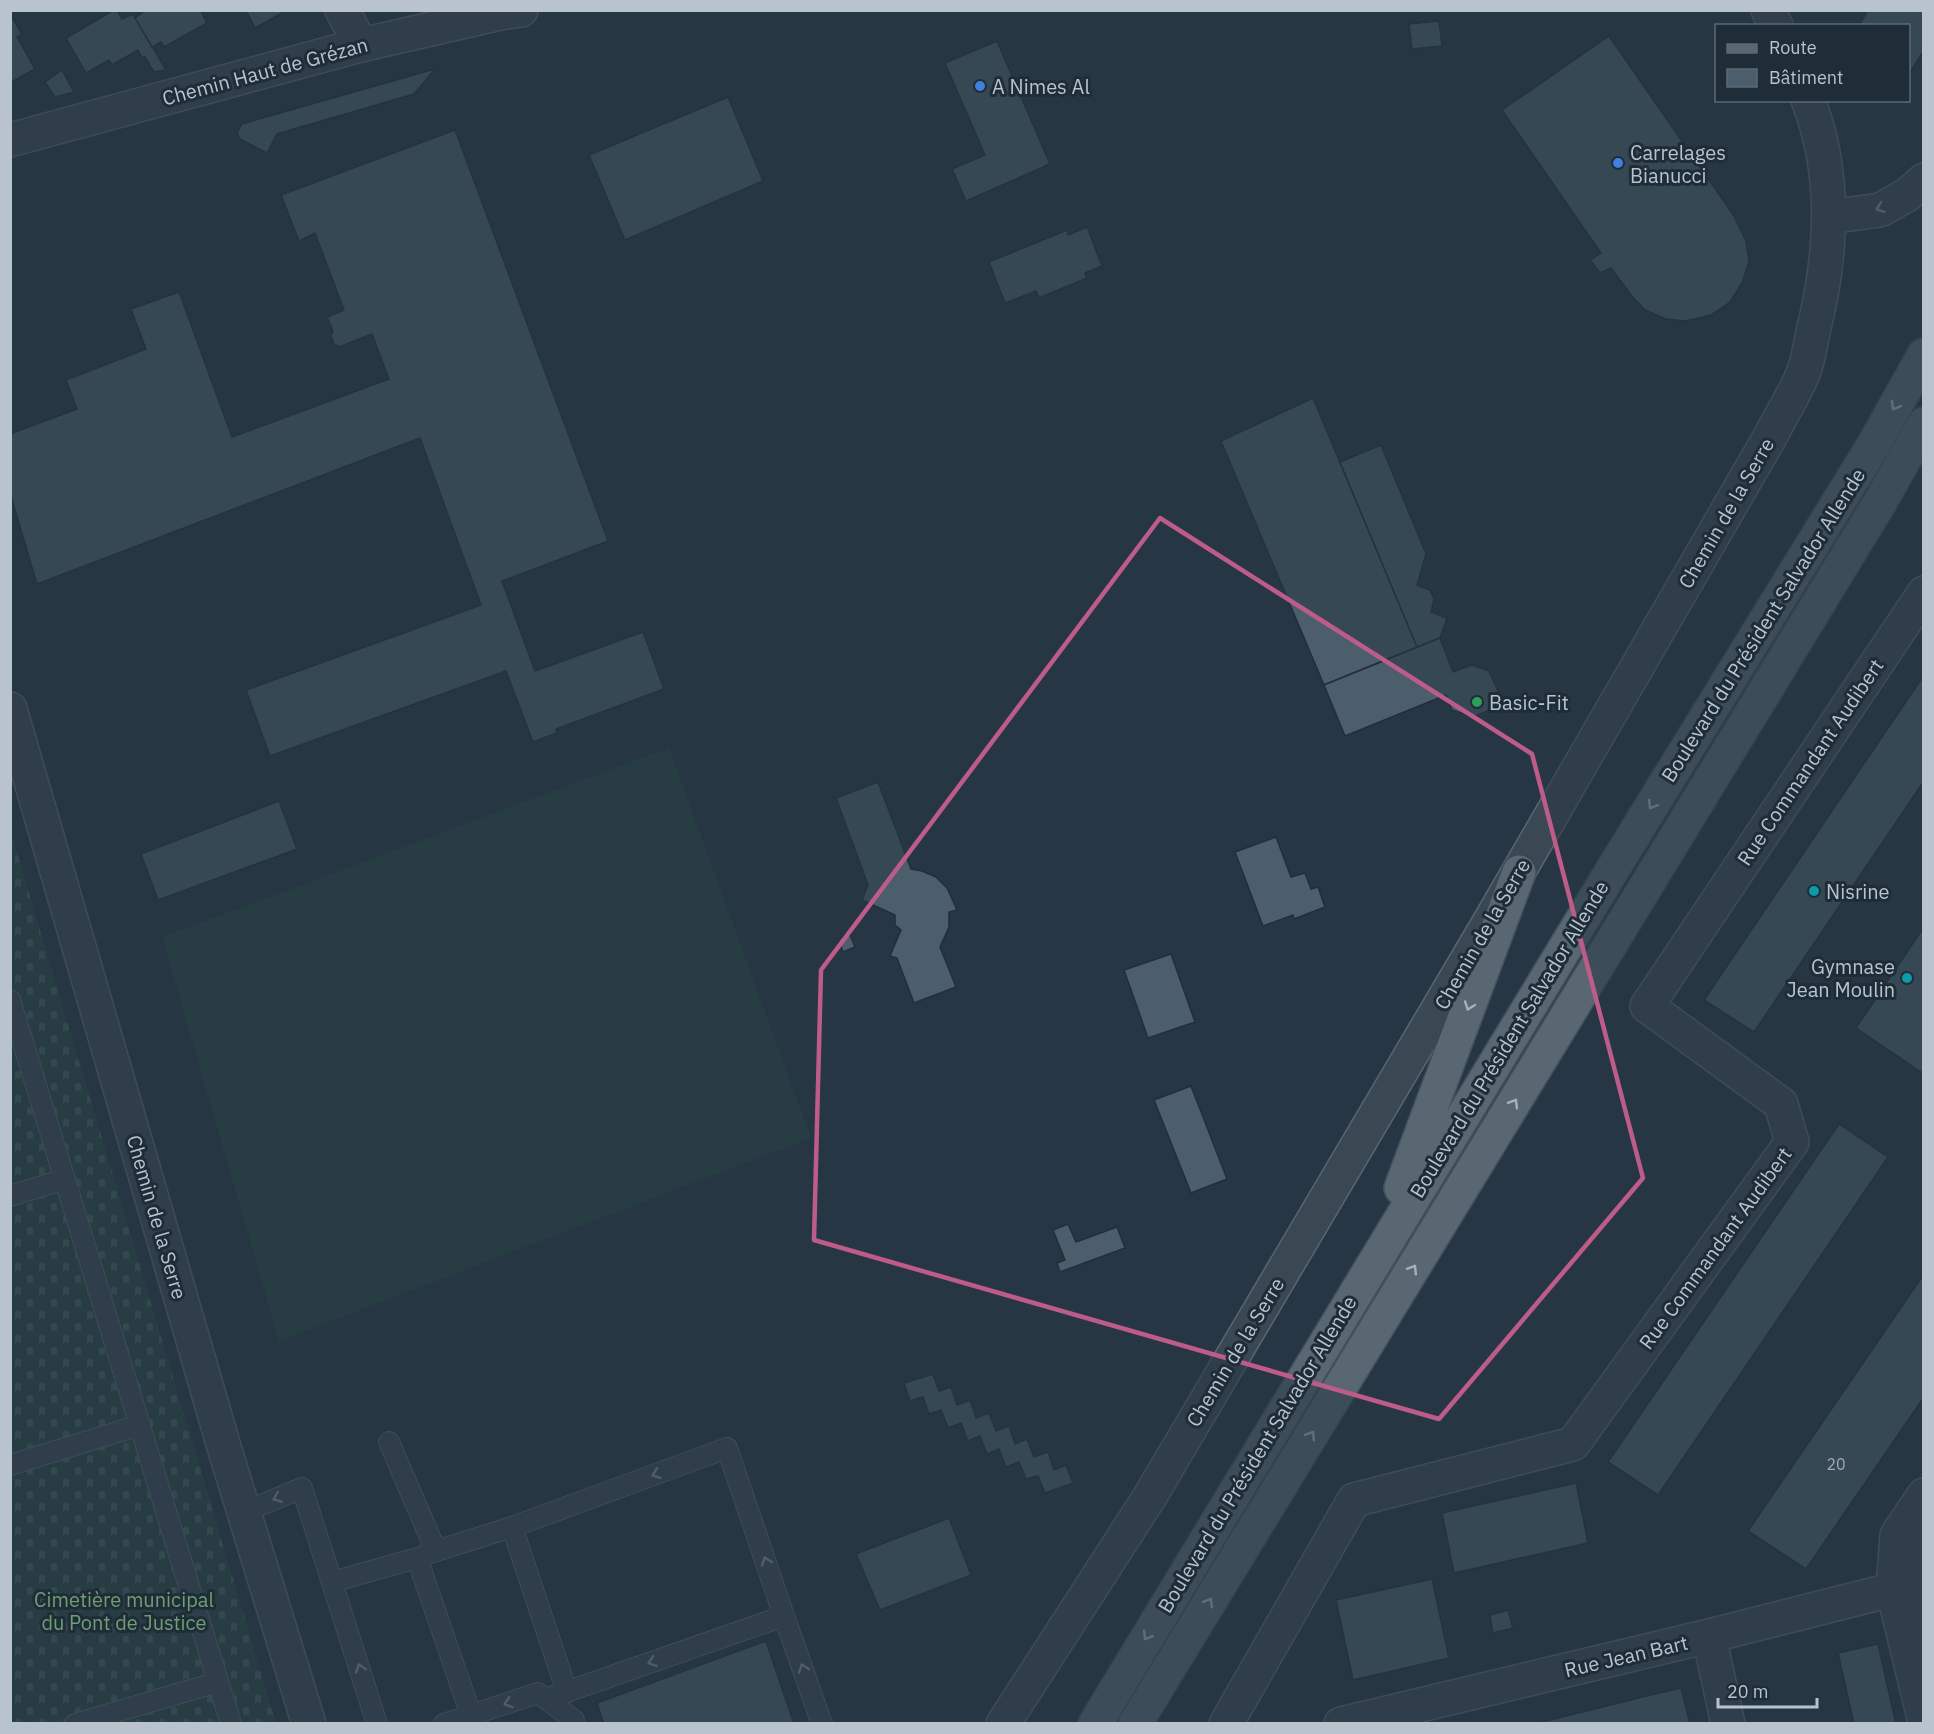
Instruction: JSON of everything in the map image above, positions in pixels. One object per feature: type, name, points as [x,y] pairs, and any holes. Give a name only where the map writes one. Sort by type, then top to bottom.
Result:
[{"type":"main road","name":"Boulevard du Président Salvador Allende","points":[[1095,1724],[1374,1260],[1874,446],[1923,355]]},
{"type":"main road","name":"Boulevard du Président Salvador Allende","points":[[1135,1724],[1879,504],[1923,424]]},
{"type":"main road","points":[[1374,1260],[1519,872]]},
{"type":"street","points":[[342,10],[361,45]]},
{"type":"street","name":"Chemin Haut de Grézan","points":[[10,140],[361,45],[521,10]]},
{"type":"street","points":[[1768,10],[1775,24]]},
{"type":"street","name":"Chemin de la Serre","points":[[1004,1724],[1149,1498],[1519,872],[1770,437],[1803,375],[1823,293],[1829,217],[1827,181],[1815,117],[1809,102]]},
{"type":"street","points":[[1829,217],[1880,210],[1907,195],[1923,180]]},
{"type":"street","name":"Rue Commandant Audibert","points":[[1226,1724],[1354,1500],[1573,1444],[1792,1142],[1781,1104],[1647,1006],[1923,593]]},
{"type":"street","name":"Chemin de la Serre","points":[[10,709],[244,1512],[309,1724]]},
{"type":"street","points":[[1923,1495],[1897,1535],[1902,1588],[1923,1718]]},
{"type":"street","name":"Rue Jean Bart","points":[[1341,1724],[1902,1588]]},
{"type":"street","points":[[1709,1636],[1728,1724]]},
{"type":"lane","points":[[10,1000],[231,1724]]},
{"type":"lane","points":[[10,1196],[65,1179]]},
{"type":"lane","points":[[10,1465],[140,1425]]},
{"type":"lane","points":[[389,1442],[436,1551]]},
{"type":"lane","points":[[332,1582],[417,1558],[512,1527],[727,1448],[822,1724]]},
{"type":"lane","points":[[244,1512],[302,1488],[378,1724]]},
{"type":"lane","points":[[1923,1523],[1902,1588],[1923,1638]]},
{"type":"lane","points":[[512,1527],[567,1692]]},
{"type":"lane","points":[[417,1558],[471,1715]]},
{"type":"lane","points":[[546,1699],[784,1616]]},
{"type":"lane","points":[[75,1724],[218,1682]]},
{"type":"lane","points":[[444,1724],[538,1693],[574,1720],[575,1724]]},
{"type":"highlighted area","points":[[1160,518],[1532,754],[1643,1178],[1439,1419],[814,1240],[821,970]]},
{"type":"green space","points":[[669,748],[811,1138],[279,1341],[162,937]]},
{"type":"green space","name":"Cimetière municipal du Pont de Justice","points":[[11,832],[276,1723],[11,1723]]},
{"type":"building","points":[[117,10],[122,19],[133,14],[166,70],[154,72],[138,50],[112,65],[109,60],[86,73],[66,38]]},
{"type":"building","points":[[142,10],[200,10],[207,23],[164,47],[161,42],[152,47],[135,18],[143,12]]},
{"type":"building","points":[[246,10],[280,10],[282,13],[255,28]]},
{"type":"building","points":[[1868,10],[1924,10],[1924,50],[1910,73],[1910,24],[1860,24]]},
{"type":"building","points":[[10,14],[22,34],[17,37],[35,69],[10,83]]},
{"type":"building","points":[[1439,21],[1442,46],[1412,49],[1409,24]]},
{"type":"building","name":"Carrelages Bianucci","points":[[1609,36],[1734,216],[1746,241],[1749,262],[1742,283],[1730,302],[1711,315],[1686,321],[1666,319],[1645,310],[1611,268],[1600,273],[1590,260],[1601,253],[1502,110]]},
{"type":"building","points":[[997,41],[1050,164],[966,201],[952,169],[985,155],[945,63]]},
{"type":"building","points":[[435,69],[414,94],[277,134],[267,153],[240,139],[237,133],[242,124]]},
{"type":"building","points":[[62,70],[74,92],[55,97],[45,82]]},
{"type":"building","points":[[728,97],[763,181],[625,240],[589,155]]},
{"type":"building","points":[[455,130],[608,541],[502,581],[535,671],[643,632],[664,689],[556,729],[557,733],[533,742],[506,671],[270,756],[246,690],[481,605],[420,438],[37,584],[10,493],[10,434],[77,409],[66,380],[146,349],[131,309],[179,292],[232,437],[389,379],[372,334],[339,347],[334,344],[331,336],[333,331],[327,317],[344,310],[315,233],[299,241],[281,195]]},
{"type":"building","points":[[1087,227],[1102,266],[1085,273],[1087,278],[1039,298],[1036,291],[1005,303],[989,262],[1067,230],[1068,235]]},
{"type":"building","points":[[1313,398],[1417,647],[1324,685],[1221,441]]},
{"type":"building","points":[[1381,445],[1426,554],[1417,585],[1430,590],[1434,599],[1431,612],[1447,618],[1440,638],[1417,647],[1340,462]]},
{"type":"building","points":[[1440,638],[1453,672],[1472,665],[1489,671],[1498,691],[1490,710],[1473,717],[1452,710],[1446,695],[1345,736],[1324,685]]},
{"type":"building","name":"Nisrine","points":[[1924,675],[1924,781],[1754,1032],[1704,1000]]},
{"type":"building","points":[[878,782],[911,869],[936,877],[947,888],[957,910],[949,912],[949,927],[940,947],[956,987],[914,1003],[897,958],[890,956],[901,930],[895,925],[895,915],[862,900],[868,885],[836,798]]},
{"type":"building","points":[[279,801],[297,849],[158,900],[141,854]]},
{"type":"building","points":[[1276,837],[1291,877],[1305,873],[1311,889],[1318,887],[1325,907],[1294,919],[1293,915],[1263,926],[1235,852]]},
{"type":"building","name":"Gymnase Jean Moulin","points":[[1924,927],[1924,1074],[1856,1028]]},
{"type":"building","points":[[850,935],[855,947],[843,952],[838,939]]},
{"type":"building","points":[[1171,954],[1195,1022],[1148,1038],[1124,970]]},
{"type":"building","points":[[1191,1086],[1227,1179],[1191,1193],[1154,1100]]},
{"type":"building","points":[[1839,1124],[1888,1157],[1658,1495],[1608,1462]]},
{"type":"building","points":[[1068,1224],[1076,1242],[1117,1227],[1125,1248],[1060,1272],[1057,1263],[1065,1260],[1053,1230]]},
{"type":"building","points":[[1924,1274],[1924,1397],[1806,1569],[1748,1531]]},
{"type":"building","points":[[933,1374],[939,1391],[951,1387],[957,1405],[970,1400],[976,1418],[989,1413],[996,1431],[1009,1426],[1015,1444],[1027,1439],[1034,1457],[1048,1452],[1054,1470],[1066,1465],[1073,1483],[1045,1493],[1038,1476],[1026,1479],[1019,1462],[1006,1467],[999,1449],[987,1454],[980,1436],[968,1441],[961,1423],[948,1428],[941,1410],[929,1414],[923,1397],[910,1401],[904,1383]]},
{"type":"building","points":[[1576,1483],[1588,1543],[1454,1573],[1442,1513]]},
{"type":"building","points":[[949,1518],[971,1575],[880,1610],[856,1554]]},
{"type":"building","points":[[1432,1579],[1449,1658],[1353,1680],[1336,1600]]},
{"type":"building","points":[[1508,1610],[1513,1628],[1493,1633],[1490,1615]]},
{"type":"building","points":[[766,1641],[794,1724],[604,1724],[597,1703]]},
{"type":"building","points":[[1878,1644],[1896,1724],[1854,1724],[1838,1653]]},
{"type":"building","points":[[1681,1688],[1690,1724],[1534,1724],[1659,1693]]},
{"type":"place","name":"A Nimes Al","points":[[980,86]]},
{"type":"place","name":"Carrelages Bianucci","points":[[1618,163]]},
{"type":"place","name":"Basic-Fit","points":[[1477,702]]},
{"type":"place","name":"Nisrine","points":[[1814,891]]},
{"type":"place","name":"Gymnase Jean Moulin","points":[[1907,978]]}]
